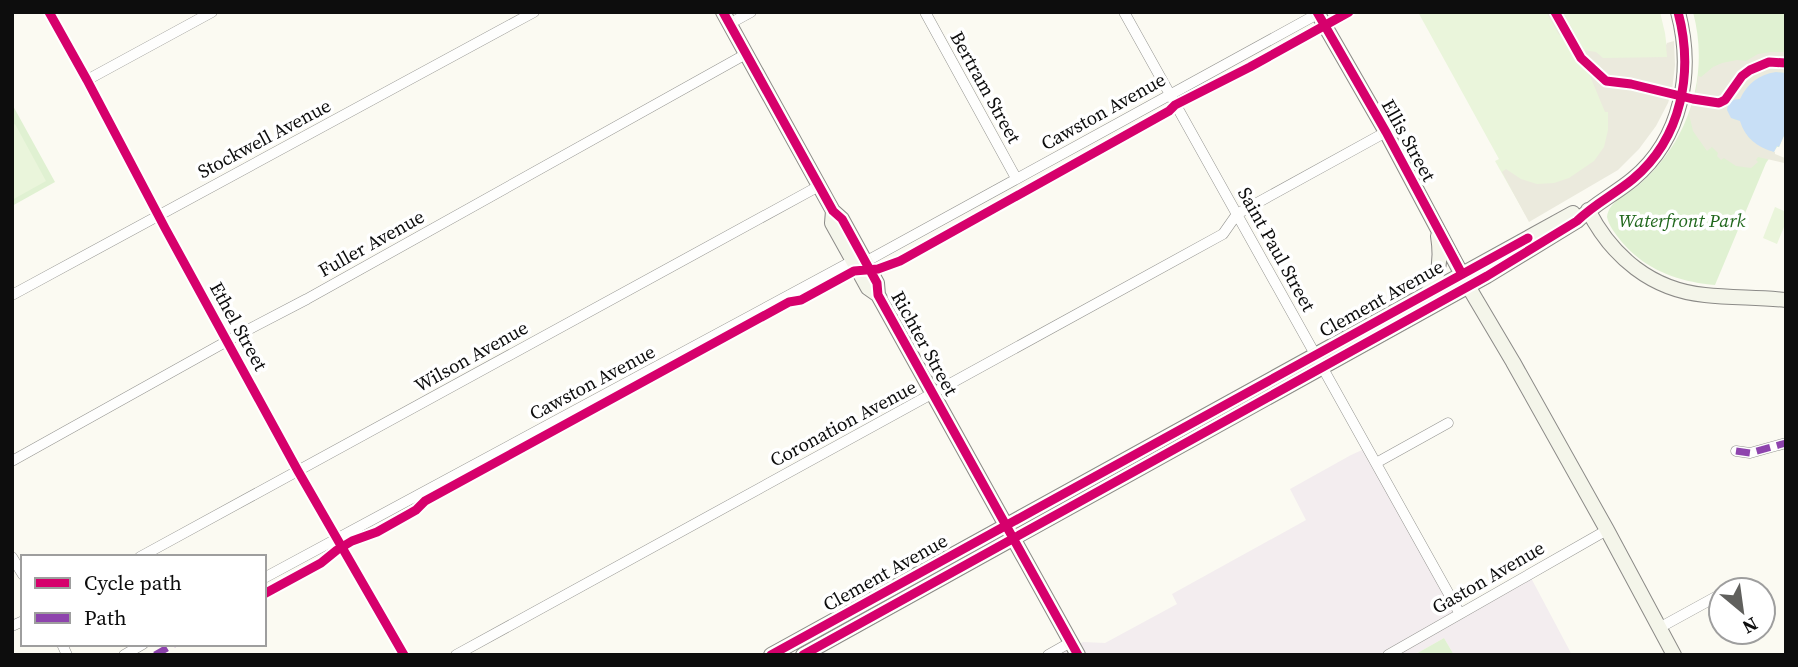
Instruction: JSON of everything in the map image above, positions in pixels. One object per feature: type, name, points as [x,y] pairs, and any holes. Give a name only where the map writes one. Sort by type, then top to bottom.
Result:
[{"type":"main road","name":"Clement Avenue","points":[[803,655],[1010,532],[1465,280],[1573,214],[1588,210],[1634,178],[1670,132],[1682,97],[1684,41],[1678,12]]},
{"type":"main road","name":"Ellis Street","points":[[1319,13],[1674,655]]},
{"type":"main road","name":"Richter Street","points":[[726,18],[833,212],[842,219],[860,259],[877,283],[878,295],[1075,648]]},
{"type":"main road","points":[[1588,210],[1599,229],[1625,261],[1661,284],[1703,295],[1786,299]]},
{"type":"main road","points":[[1425,294],[1433,286],[1438,268],[1440,250],[1437,228]]},
{"type":"main road","name":"Clement Avenue","points":[[1318,361],[1425,294],[1465,280]]},
{"type":"main road","name":"Clement Avenue","points":[[771,655],[1010,532]]},
{"type":"street","name":"Ethel Street","points":[[49,12],[298,471],[404,655]]},
{"type":"street","points":[[87,80],[212,12]]},
{"type":"street","name":"Stockwell Avenue","points":[[12,295],[534,12]]},
{"type":"street","points":[[726,18],[751,12]]},
{"type":"street","name":"Bertram Street","points":[[925,12],[1016,178]]},
{"type":"street","name":"Saint Paul Street","points":[[1124,12],[1460,614]]},
{"type":"street","name":"Cawston Avenue","points":[[266,577],[1016,178],[1319,13]]},
{"type":"street","name":"Fuller Avenue","points":[[12,461],[746,54]]},
{"type":"street","name":"Coronation Avenue","points":[[456,655],[1223,234],[1237,214],[1386,132]]},
{"type":"street","name":"Wilson Avenue","points":[[144,555],[819,186]]},
{"type":"street","points":[[1376,463],[1448,423]]},
{"type":"street","points":[[1736,451],[1750,453],[1786,443]]},
{"type":"street","name":"Gaston Avenue","points":[[1388,655],[1607,530]]},
{"type":"street","points":[[1659,628],[1707,602]]},
{"type":"street","points":[[124,655],[140,646]]},
{"type":"street","points":[[1048,655],[1075,648]]},
{"type":"shaded area","points":[[1546,12],[1563,12],[1584,50],[1596,52],[1603,58],[1667,57],[1666,45],[1674,41],[1675,65],[1668,103],[1656,126],[1639,149],[1618,170],[1529,222],[1502,172],[1506,169],[1521,179],[1537,184],[1554,183],[1569,178],[1594,161],[1604,147],[1608,130],[1608,112],[1605,112],[1590,76],[1569,43],[1562,34],[1559,35]]},
{"type":"shaded area","points":[[1786,52],[1786,73],[1776,72],[1740,99],[1729,103],[1727,110],[1735,120],[1740,120],[1749,138],[1785,158],[1784,163],[1758,157],[1758,162],[1751,168],[1736,166],[1724,158],[1721,160],[1712,147],[1707,151],[1693,131],[1689,114],[1698,76],[1701,77],[1722,63],[1746,61],[1758,54]]},
{"type":"shaded area","points":[[1371,446],[1462,611],[1530,576],[1572,655],[1454,655],[1444,638],[1414,655],[1059,655],[1083,642],[1105,643],[1177,604],[1172,594],[1306,520],[1290,489]]},
{"type":"green space","points":[[1418,12],[1660,12],[1668,57],[1648,127],[1525,214],[1495,161],[1499,159]]},
{"type":"green space","name":"Waterfront Park","points":[[1693,12],[1786,12],[1786,131],[1779,147],[1766,163],[1715,285],[1688,281],[1652,267],[1621,241],[1607,217],[1615,202],[1640,184],[1657,167],[1683,127],[1697,83],[1698,36]]},
{"type":"green space","points":[[12,104],[55,182],[12,206]]},
{"type":"green space","points":[[15,124],[46,181],[12,200],[12,126]]},
{"type":"green space","points":[[1775,207],[1786,212],[1786,222],[1777,244],[1763,238]]},
{"type":"green space","points":[[1444,638],[1454,655],[1414,655]]},
{"type":"water","points":[[1776,72],[1786,73],[1786,131],[1774,152],[1752,141],[1740,121],[1731,118],[1727,110],[1730,103],[1740,99],[1754,81]]},
{"type":"marked path","points":[[1736,451],[1750,453],[1786,443]]},
{"type":"marked path","points":[[155,655],[171,646]]},
{"type":"cycle path","points":[[49,12],[298,471],[404,655]]},
{"type":"cycle path","points":[[723,12],[833,211],[842,219],[877,283],[878,295],[1078,655]]},
{"type":"cycle path","points":[[1317,12],[1386,132],[1462,274]]},
{"type":"cycle path","points":[[266,593],[321,563],[352,541],[377,532],[416,510],[425,501],[789,302],[801,300],[854,271],[878,269],[900,261],[1169,111],[1175,105],[1349,12]]},
{"type":"cycle path","points":[[1555,12],[1581,58],[1606,81],[1719,103],[1725,100],[1742,76],[1750,70],[1769,62],[1786,63]]},
{"type":"cycle path","points":[[803,655],[1487,276],[1577,221],[1650,163],[1673,124],[1680,103],[1685,58],[1678,12]]},
{"type":"cycle path","points":[[771,655],[1528,238]]}]
